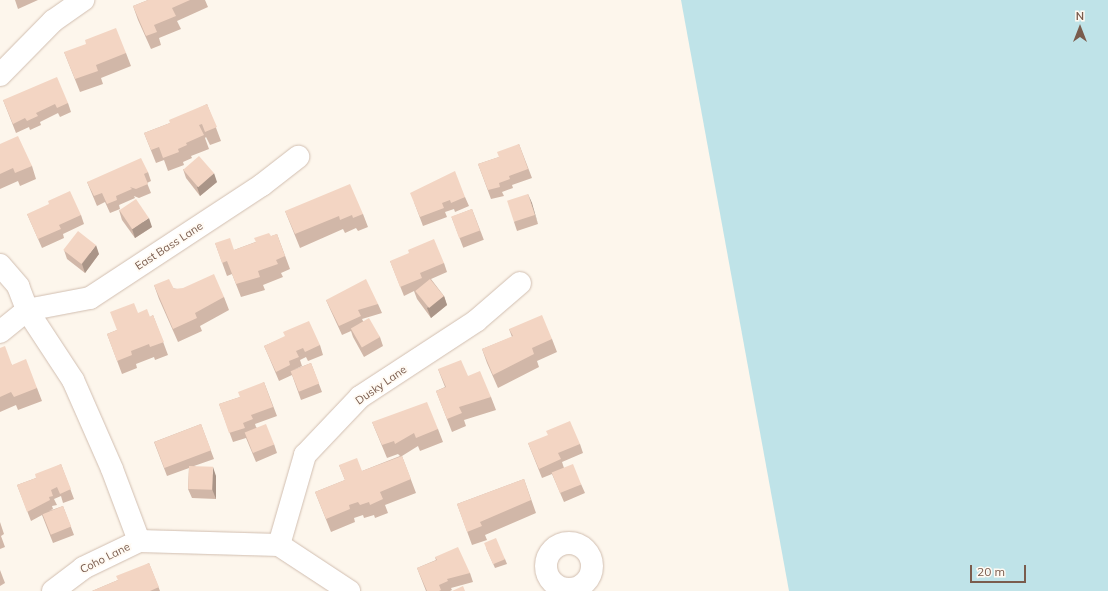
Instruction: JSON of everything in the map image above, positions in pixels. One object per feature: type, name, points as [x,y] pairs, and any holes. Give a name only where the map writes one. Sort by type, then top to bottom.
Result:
[{"type":"street","points":[[0,75],[53,21],[83,0]]},
{"type":"street","name":"East Bass Lane","points":[[27,310],[90,298],[262,185],[298,157]]},
{"type":"street","points":[[0,265],[18,286],[27,310],[73,380],[112,469],[139,541],[279,545],[349,591]]},
{"type":"street","name":"Dusky Lane","points":[[279,545],[305,455],[360,397],[476,321],[520,283]]},
{"type":"street","points":[[0,332],[27,310]]},
{"type":"street","name":"Coho Lane","points":[[53,591],[83,568],[139,541]]},
{"type":"water","points":[[681,0],[1108,0],[1108,591],[789,591]]},
{"type":"building","points":[[148,0],[190,0],[172,8],[176,16],[154,25],[157,32],[146,36],[133,6]]},
{"type":"building","points":[[116,28],[126,53],[96,65],[98,71],[75,79],[64,52],[86,44],[85,40]]},
{"type":"building","points":[[57,77],[68,103],[57,108],[55,104],[36,113],[38,116],[27,121],[25,118],[13,124],[3,100]]},
{"type":"building","points":[[207,104],[217,127],[205,132],[202,124],[199,125],[204,135],[186,143],[187,145],[178,149],[179,152],[163,158],[159,147],[151,150],[144,133],[170,123],[169,120]]},
{"type":"building","points":[[18,136],[32,166],[15,173],[13,168],[0,174],[0,144]]},
{"type":"building","points":[[519,144],[528,169],[509,176],[510,179],[499,183],[500,187],[488,190],[478,164],[499,157],[497,152]]},
{"type":"building","points":[[199,156],[214,173],[198,187],[183,170]]},
{"type":"building","points":[[141,158],[148,172],[144,174],[148,184],[136,189],[130,187],[132,189],[116,196],[117,200],[107,204],[102,193],[94,196],[87,182]]},
{"type":"building","points":[[455,171],[465,197],[451,203],[450,200],[442,203],[444,208],[420,217],[410,193]]},
{"type":"building","points":[[350,184],[363,214],[353,218],[352,215],[340,220],[339,216],[295,234],[285,211]]},
{"type":"building","points":[[70,191],[81,215],[59,225],[61,229],[38,239],[27,214],[49,204],[48,201]]},
{"type":"building","points":[[528,194],[535,215],[514,222],[507,201]]},
{"type":"building","points":[[136,199],[149,218],[132,229],[119,210]]},
{"type":"building","points":[[472,209],[480,231],[459,238],[451,217]]},
{"type":"building","points":[[78,231],[96,245],[81,264],[63,250]]},
{"type":"building","points":[[269,233],[271,236],[277,234],[285,256],[276,260],[278,264],[258,271],[260,277],[236,284],[227,261],[222,263],[215,243],[230,238],[234,250],[256,242],[254,238]]},
{"type":"building","points":[[434,239],[444,263],[420,273],[422,278],[400,287],[390,261],[409,253],[408,250]]},
{"type":"building","points":[[214,274],[224,297],[195,313],[197,318],[173,329],[154,285],[169,279],[174,289],[183,288]]},
{"type":"building","points":[[366,279],[378,304],[358,310],[361,316],[339,326],[326,300]]},
{"type":"building","points":[[430,279],[444,296],[429,308],[415,291]]},
{"type":"building","points":[[134,303],[138,313],[147,309],[150,317],[153,315],[164,342],[150,347],[149,344],[131,351],[132,355],[117,361],[107,334],[117,330],[110,312]]},
{"type":"building","points":[[542,315],[552,339],[532,348],[534,354],[493,375],[482,349],[513,336],[509,329]]},
{"type":"building","points":[[369,318],[380,337],[362,348],[351,328]]},
{"type":"building","points":[[309,321],[320,345],[305,352],[303,348],[296,351],[299,357],[289,361],[290,365],[276,372],[264,346],[285,336],[283,332]]},
{"type":"building","points":[[5,346],[12,365],[26,359],[37,388],[14,397],[11,392],[0,397],[0,348]]},
{"type":"building","points":[[461,360],[468,376],[480,371],[491,397],[459,407],[462,413],[447,419],[436,391],[446,387],[438,369]]},
{"type":"building","points":[[311,363],[319,383],[299,392],[291,371]]},
{"type":"building","points":[[264,382],[273,407],[251,415],[253,419],[243,423],[245,428],[229,433],[219,404],[240,397],[238,392]]},
{"type":"building","points":[[427,402],[438,429],[416,438],[414,433],[395,444],[394,441],[382,445],[372,422]]},
{"type":"building","points":[[570,421],[580,444],[558,453],[561,459],[539,469],[528,443],[548,435],[546,431]]},
{"type":"building","points":[[201,424],[211,450],[164,468],[154,442]]},
{"type":"building","points":[[266,424],[274,444],[253,453],[245,433]]},
{"type":"building","points":[[402,456],[411,479],[380,492],[383,499],[370,505],[369,502],[360,505],[358,502],[349,505],[350,509],[326,519],[315,492],[345,480],[339,465],[357,458],[362,471]]},
{"type":"building","points":[[61,464],[71,489],[60,494],[57,487],[51,490],[53,496],[49,497],[50,500],[27,512],[17,485],[36,478],[35,474]]},
{"type":"building","points":[[573,464],[581,484],[560,493],[552,473]]},
{"type":"building","points":[[189,466],[213,467],[212,490],[188,489]]},
{"type":"building","points":[[524,479],[531,500],[480,522],[482,526],[467,532],[457,504]]},
{"type":"building","points":[[63,506],[71,526],[51,535],[43,514]]},
{"type":"building","points":[[496,538],[505,559],[493,564],[484,543]]},
{"type":"building","points":[[458,547],[470,573],[447,579],[448,581],[439,585],[441,590],[439,591],[427,591],[417,568],[437,560],[435,557]]},
{"type":"building","points":[[149,563],[159,587],[150,591],[92,591],[118,580],[116,576]]},
{"type":"building","points":[[463,586],[465,591],[452,591]]}]
